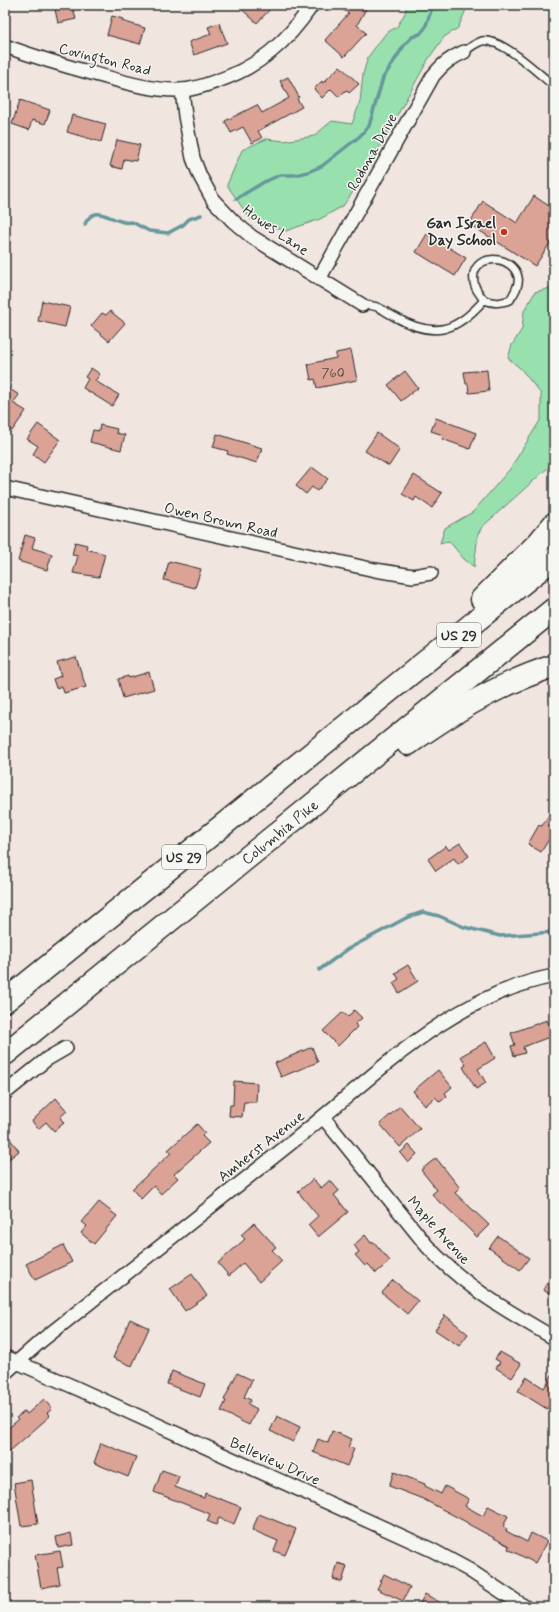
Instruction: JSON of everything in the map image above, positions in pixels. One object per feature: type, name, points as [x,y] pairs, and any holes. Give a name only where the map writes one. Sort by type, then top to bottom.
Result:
[{"type":"highway","points":[[364,712],[503,579],[539,542],[554,524]]},
{"type":"highway","name":"US 29","points":[[5,1001],[554,558]]},
{"type":"highway","name":"Columbia Pike","points":[[5,1054],[554,609]]},
{"type":"highway","points":[[209,890],[427,731],[460,710],[502,687],[554,666]]},
{"type":"street","name":"Covington Road","points":[[5,46],[52,63],[125,83],[153,88],[182,90],[202,86],[231,76],[261,59],[289,36],[312,5]]},
{"type":"street","name":"Rodona Drive","points":[[319,279],[433,76],[442,65],[451,58],[464,52]]},
{"type":"street","name":"Howes Lane","points":[[182,90],[184,116],[193,158],[200,176],[213,200],[233,221],[252,237],[362,305]]},
{"type":"street","name":"Owen Brown Road","points":[[5,488],[375,570],[413,576],[431,574]]},
{"type":"street","name":"Amherst Avenue","points":[[5,1373],[41,1341],[323,1117],[394,1056],[431,1030],[465,1009],[511,988],[554,976]]},
{"type":"street","points":[[5,1093],[47,1059],[66,1048]]},
{"type":"street","name":"Maple Avenue","points":[[323,1117],[446,1266],[486,1298],[554,1338]]},
{"type":"street","name":"Belleview Drive","points":[[5,1357],[432,1550],[469,1570],[525,1607]]},
{"type":"lane","points":[[464,52],[481,41],[490,40],[502,44],[554,86]]},
{"type":"lane","points":[[486,259],[494,259],[511,266],[518,276],[518,285],[510,300],[501,303],[494,303],[484,300],[473,283],[475,269],[486,259]]},
{"type":"lane","points":[[362,305],[373,304],[411,325],[424,330],[436,330],[449,328],[462,322],[473,313],[484,300]]},
{"type":"green space","points":[[407,5],[468,5],[458,28],[444,37],[429,58],[360,182],[343,206],[320,219],[286,231],[250,219],[227,185],[242,150],[266,139],[284,141],[314,136],[332,121],[352,124],[360,102],[363,74],[368,57],[386,33],[397,27],[405,13]]},
{"type":"green space","points":[[554,287],[554,460],[552,464],[482,527],[478,534],[474,567],[464,559],[449,541],[440,543],[445,528],[473,512],[510,469],[541,419],[541,394],[521,369],[508,358],[512,345],[522,329],[524,311],[535,292]]},
{"type":"building","points":[[54,5],[72,5],[76,19],[58,23]]},
{"type":"building","points":[[237,5],[274,5],[257,23]]},
{"type":"building","points":[[333,5],[368,5],[357,25],[366,33],[344,57],[325,40],[349,13]]},
{"type":"building","points":[[112,16],[123,19],[122,21],[145,28],[140,44],[107,35]]},
{"type":"building","points":[[219,23],[227,43],[194,55],[189,42],[211,34],[208,27]]},
{"type":"building","points":[[340,66],[359,84],[349,93],[346,90],[339,97],[331,89],[322,98],[314,89],[322,81],[323,83]]},
{"type":"building","points":[[288,77],[299,97],[297,99],[302,107],[258,131],[262,138],[252,143],[243,127],[231,133],[225,121],[257,105],[262,113],[289,98],[280,81]]},
{"type":"building","points":[[20,100],[50,110],[45,124],[32,120],[29,130],[12,124]]},
{"type":"building","points":[[72,115],[106,124],[101,142],[67,132]]},
{"type":"building","points":[[117,140],[140,145],[136,161],[124,159],[122,169],[110,166]]},
{"type":"building","name":"Gan Israel Day School","points":[[534,196],[552,208],[549,212],[554,215],[554,237],[535,266],[469,224],[483,201],[517,223]]},
{"type":"building","points":[[427,234],[466,258],[455,276],[416,252]]},
{"type":"building","points":[[42,301],[70,307],[65,327],[38,321]]},
{"type":"building","points":[[110,311],[125,323],[109,341],[91,326],[102,313],[106,315]]},
{"type":"building","points":[[351,350],[357,380],[317,388],[315,379],[311,380],[308,364],[336,358],[336,353]]},
{"type":"building","points":[[91,368],[100,374],[95,381],[119,395],[112,406],[83,388],[88,379],[85,377]]},
{"type":"building","points":[[487,370],[489,391],[469,393],[464,372]]},
{"type":"building","points":[[405,371],[418,388],[401,401],[388,385]]},
{"type":"building","points":[[5,386],[19,395],[13,403],[26,411],[12,431],[5,427]]},
{"type":"building","points":[[436,418],[476,433],[470,449],[442,439],[443,435],[431,431]]},
{"type":"building","points":[[38,424],[60,440],[44,462],[33,454],[38,446],[27,439]]},
{"type":"building","points":[[100,425],[117,429],[116,433],[125,435],[121,450],[90,442],[93,430],[99,431]]},
{"type":"building","points":[[377,433],[400,449],[389,466],[365,451]]},
{"type":"building","points":[[217,434],[262,448],[257,463],[227,454],[228,451],[213,447]]},
{"type":"building","points":[[312,467],[328,479],[317,491],[312,487],[306,494],[296,486]]},
{"type":"building","points":[[414,475],[442,493],[432,508],[416,497],[414,501],[402,494]]},
{"type":"building","points":[[25,535],[35,538],[32,548],[52,554],[47,570],[18,561]]},
{"type":"building","points":[[75,542],[87,545],[86,549],[105,554],[99,577],[73,573],[78,556],[72,555]]},
{"type":"building","points":[[169,561],[201,569],[195,588],[164,580]]},
{"type":"building","points":[[76,657],[86,687],[64,693],[62,686],[56,688],[53,679],[61,676],[57,662]]},
{"type":"building","points":[[149,672],[154,689],[123,698],[118,679],[128,676],[129,678]]},
{"type":"building","points":[[554,807],[554,838],[551,836],[541,852],[528,844],[539,825],[542,826]]},
{"type":"building","points":[[460,843],[469,856],[458,864],[454,858],[436,871],[428,859],[446,846],[449,850]]},
{"type":"building","points":[[408,965],[418,981],[399,993],[393,983],[399,979],[395,973]]},
{"type":"building","points":[[354,1010],[362,1018],[355,1024],[357,1027],[338,1046],[323,1031],[343,1012],[348,1017]]},
{"type":"building","points":[[547,1020],[552,1036],[523,1047],[525,1053],[514,1056],[511,1046],[515,1045],[511,1033]]},
{"type":"building","points":[[486,1042],[495,1058],[478,1069],[486,1083],[476,1089],[463,1067],[466,1065],[461,1056]]},
{"type":"building","points":[[312,1047],[318,1062],[281,1077],[275,1063]]},
{"type":"building","points":[[438,1070],[452,1087],[445,1093],[447,1096],[440,1102],[435,1097],[425,1106],[413,1091]]},
{"type":"building","points":[[234,1081],[257,1083],[256,1102],[244,1102],[242,1117],[229,1116],[230,1105],[233,1105]]},
{"type":"building","points":[[56,1098],[67,1111],[60,1117],[64,1123],[54,1131],[46,1122],[38,1129],[32,1121]]},
{"type":"building","points":[[400,1106],[420,1129],[400,1147],[380,1124]]},
{"type":"building","points":[[197,1124],[205,1133],[202,1136],[209,1143],[174,1174],[178,1178],[161,1194],[154,1186],[141,1199],[132,1189],[171,1153],[168,1150]]},
{"type":"building","points":[[10,1139],[19,1151],[5,1162],[5,1143]]},
{"type":"building","points":[[409,1145],[417,1154],[408,1163],[400,1153]]},
{"type":"building","points":[[436,1158],[460,1188],[455,1193],[489,1225],[477,1237],[432,1194],[437,1190],[421,1170]]},
{"type":"building","points":[[313,1179],[321,1188],[330,1180],[339,1191],[334,1195],[348,1212],[318,1237],[308,1225],[318,1216],[298,1192]]},
{"type":"building","points":[[99,1202],[117,1216],[94,1244],[81,1233],[87,1226],[82,1222]]},
{"type":"building","points":[[254,1223],[276,1247],[272,1250],[282,1261],[259,1282],[243,1263],[229,1276],[218,1263],[245,1239],[241,1235]]},
{"type":"building","points":[[365,1235],[371,1243],[374,1242],[390,1261],[376,1273],[368,1264],[365,1266],[355,1255],[359,1252],[354,1245]]},
{"type":"building","points":[[498,1236],[529,1258],[520,1270],[489,1248]]},
{"type":"building","points":[[63,1245],[72,1262],[35,1280],[26,1264]]},
{"type":"building","points":[[554,1271],[554,1296],[543,1290]]},
{"type":"building","points":[[192,1274],[207,1296],[185,1311],[170,1289]]},
{"type":"building","points":[[393,1280],[418,1301],[407,1314],[382,1293]]},
{"type":"building","points":[[445,1315],[468,1334],[459,1346],[435,1330]]},
{"type":"building","points":[[130,1319],[149,1328],[132,1366],[113,1358]]},
{"type":"building","points":[[500,1352],[521,1364],[512,1378],[496,1368],[500,1362],[495,1359]]},
{"type":"building","points":[[172,1371],[205,1384],[200,1397],[167,1384]]},
{"type":"building","points":[[554,1372],[554,1397],[547,1409],[518,1391],[526,1377],[544,1388]]},
{"type":"building","points":[[237,1373],[252,1380],[244,1397],[251,1400],[248,1404],[257,1409],[249,1425],[221,1411],[226,1401],[224,1400]]},
{"type":"building","points":[[44,1399],[52,1409],[47,1413],[50,1416],[10,1451],[5,1446],[5,1431],[18,1420],[16,1418],[25,1411],[27,1414]]},
{"type":"building","points":[[277,1416],[300,1427],[293,1442],[270,1431]]},
{"type":"building","points":[[332,1431],[352,1439],[348,1447],[354,1449],[347,1466],[313,1452],[318,1439],[328,1443]]},
{"type":"building","points":[[101,1443],[136,1457],[128,1477],[94,1463]]},
{"type":"building","points":[[162,1470],[179,1476],[175,1487],[204,1498],[205,1493],[241,1507],[234,1524],[219,1518],[216,1525],[207,1521],[210,1514],[154,1492]]},
{"type":"building","points":[[394,1472],[425,1484],[425,1486],[441,1494],[445,1486],[469,1499],[465,1506],[483,1516],[488,1506],[508,1516],[503,1527],[507,1529],[506,1531],[527,1542],[531,1533],[547,1541],[535,1563],[508,1549],[509,1546],[423,1499],[389,1486]]},
{"type":"building","points":[[31,1480],[38,1524],[21,1526],[14,1483]]},
{"type":"building","points":[[259,1514],[296,1529],[285,1555],[274,1551],[278,1541],[252,1530]]},
{"type":"building","points":[[71,1533],[73,1545],[58,1548],[56,1537]]},
{"type":"building","points":[[60,1551],[63,1567],[57,1568],[60,1584],[41,1588],[35,1555]]},
{"type":"building","points":[[338,1563],[347,1566],[342,1582],[333,1579]]},
{"type":"building","points":[[384,1574],[410,1587],[403,1601],[377,1589]]},
{"type":"building","points":[[425,1594],[448,1607],[418,1607]]},
{"type":"waterway","points":[[236,199],[264,182],[280,175],[295,175],[308,172],[322,166],[360,136],[369,126],[383,78],[405,44],[412,37],[420,34],[425,28],[433,5]]},
{"type":"waterway","points":[[85,224],[89,217],[94,214],[100,214],[119,221],[132,222],[149,231],[168,233],[183,225],[189,219],[201,215]]},
{"type":"waterway","points":[[319,970],[348,949],[406,918],[423,912],[439,916],[464,927],[500,936],[554,932]]},
{"type":"place","name":"Gan Israel Day School","points":[[504,232]]}]
